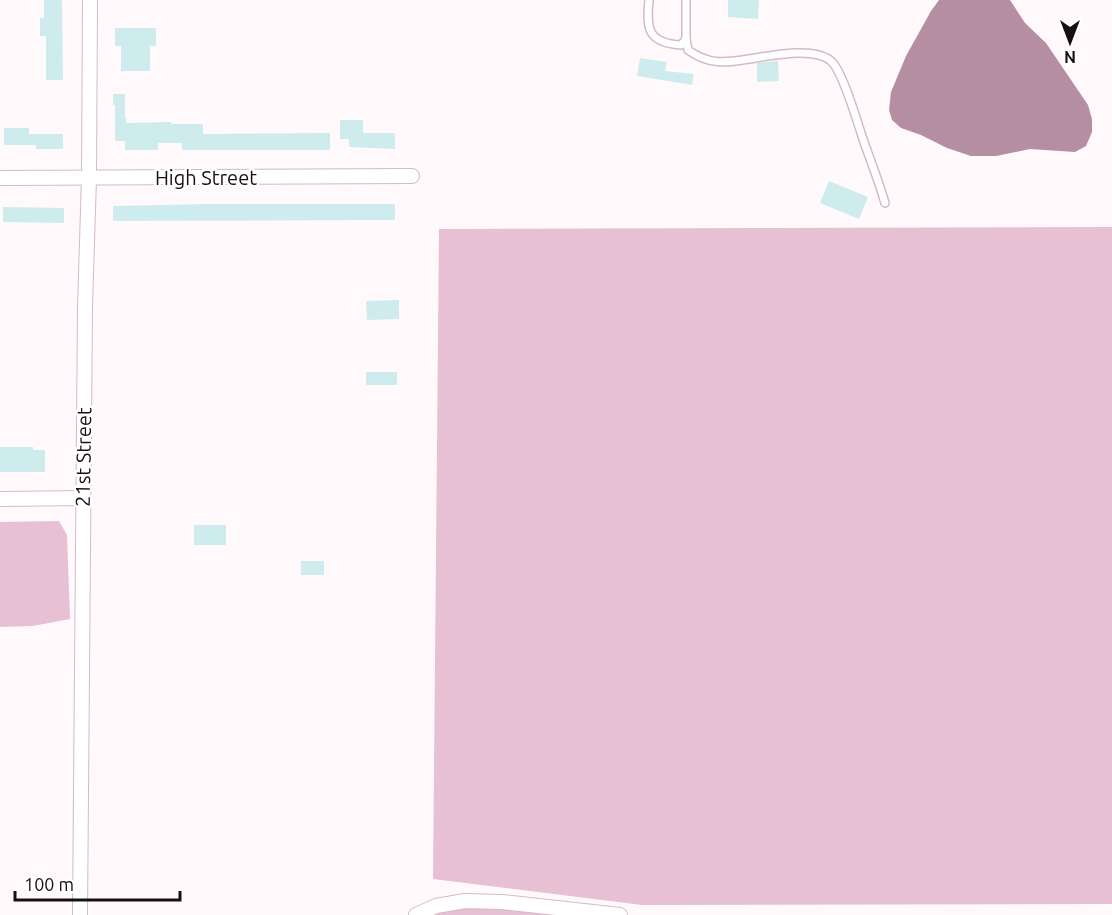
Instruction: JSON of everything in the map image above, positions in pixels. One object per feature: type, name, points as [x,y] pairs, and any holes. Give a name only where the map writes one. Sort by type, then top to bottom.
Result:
[{"type":"street","name":"21st Street","points":[[80,915],[90,0]]},
{"type":"street","name":"High Street","points":[[0,178],[412,176]]},
{"type":"street","points":[[0,499],[83,498]]},
{"type":"street","points":[[417,915],[435,906],[465,901],[502,902],[620,915]]},
{"type":"lane","points":[[649,0],[648,26],[652,35],[667,44],[681,45],[686,39]]},
{"type":"lane","points":[[686,0],[688,50],[698,57],[713,62],[730,62],[779,54],[812,54],[832,62],[848,94],[885,203]]},
{"type":"shaded area","points":[[939,0],[1010,0],[1025,23],[1046,43],[1088,105],[1092,119],[1092,132],[1086,146],[1075,152],[1030,149],[996,156],[971,156],[901,128],[892,120],[889,110],[891,92],[906,56]]},
{"type":"shaded area","points":[[1112,227],[1112,904],[642,905],[433,879],[439,229]]},
{"type":"shaded area","points":[[59,521],[67,535],[70,619],[33,626],[0,627],[0,522]]},
{"type":"shaded area","points":[[465,901],[620,915],[417,915]]},
{"type":"building","points":[[44,0],[62,0],[63,80],[46,80],[46,36],[40,36],[40,18],[44,18]]},
{"type":"building","points":[[728,0],[759,0],[758,19],[728,17]]},
{"type":"building","points":[[115,28],[156,28],[156,46],[150,46],[150,71],[121,71],[121,46],[115,46]]},
{"type":"building","points":[[640,58],[667,62],[665,71],[694,74],[692,85],[637,76]]},
{"type":"building","points":[[778,61],[779,81],[757,82],[757,63]]},
{"type":"building","points":[[113,94],[125,94],[126,123],[203,124],[203,134],[330,133],[330,150],[182,150],[182,143],[158,143],[158,150],[125,150],[125,141],[115,141]]},
{"type":"building","points":[[340,120],[363,120],[363,133],[395,133],[395,149],[349,147],[349,139],[340,139]]},
{"type":"building","points":[[4,128],[29,128],[29,134],[63,134],[63,149],[36,149],[36,145],[4,145]]},
{"type":"building","points":[[829,181],[868,197],[859,219],[820,203]]},
{"type":"building","points":[[395,204],[395,220],[113,221],[113,206]]},
{"type":"building","points":[[3,207],[64,208],[64,223],[3,222]]},
{"type":"building","points":[[399,300],[399,319],[367,320],[366,301]]},
{"type":"building","points":[[366,372],[397,372],[397,385],[366,385]]},
{"type":"building","points":[[0,447],[33,447],[33,450],[45,450],[45,472],[0,472]]},
{"type":"building","points":[[194,525],[226,525],[226,545],[194,545]]},
{"type":"building","points":[[301,561],[324,561],[324,575],[301,575]]}]
